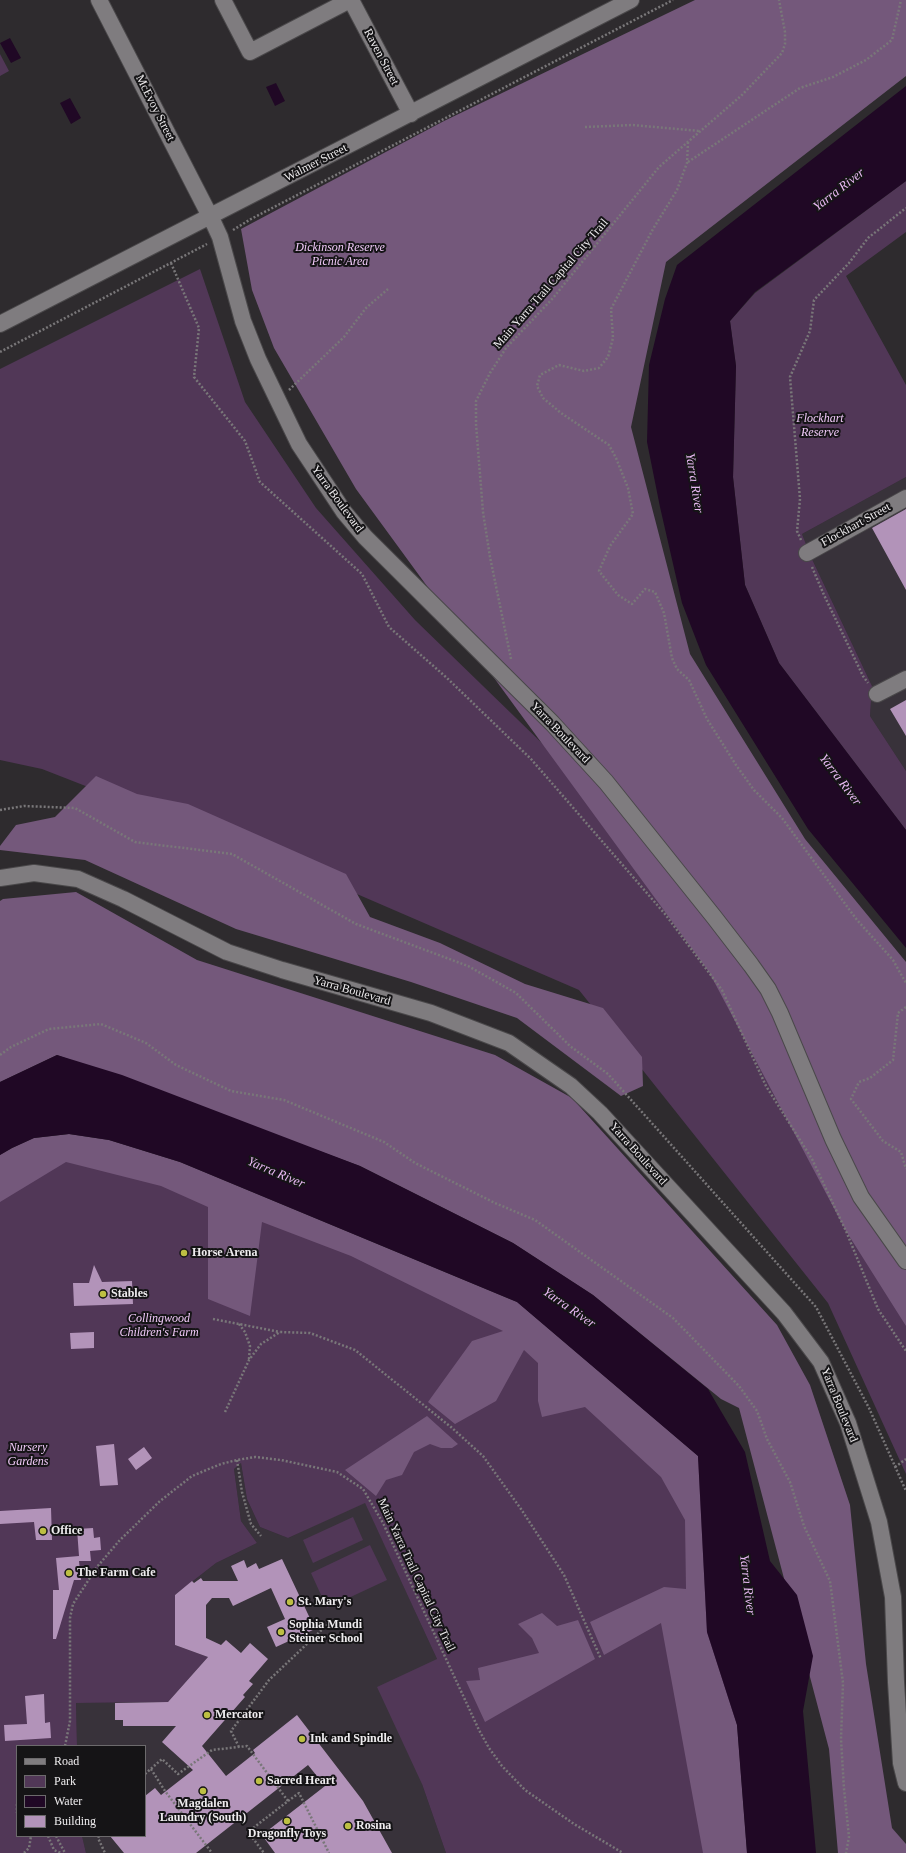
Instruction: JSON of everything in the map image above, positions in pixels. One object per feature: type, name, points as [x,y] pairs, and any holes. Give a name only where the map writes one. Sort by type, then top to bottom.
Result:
[{"type":"street","name":"McEvoy Street","points":[[99,0],[210,217]]},
{"type":"street","points":[[223,0],[250,52],[350,0]]},
{"type":"street","name":"Raven Street","points":[[350,0],[411,114]]},
{"type":"street","name":"Walmer Street","points":[[0,324],[631,0]]},
{"type":"street","name":"Yarra Boulevard","points":[[210,217],[220,237],[243,321],[277,401],[299,444],[344,512],[365,537],[552,723],[606,782],[751,965],[768,989],[780,1013],[833,1139],[861,1197],[906,1261]]},
{"type":"street","name":"Flockhart Street","points":[[807,553],[906,498]]},
{"type":"street","points":[[877,694],[906,679]]},
{"type":"street","name":"Yarra Boulevard","points":[[0,878],[34,873],[78,879],[123,899],[227,952],[282,970],[430,1013],[509,1043],[571,1086],[600,1113],[784,1313],[821,1362],[848,1423],[879,1522],[893,1597],[901,1763],[906,1783]]},
{"type":"path","points":[[0,352],[220,237],[251,219],[672,0]]},
{"type":"path","name":"Main Yarra Trail Capital City Trail","points":[[512,664],[490,557],[483,512],[476,424],[476,401],[490,373],[506,348],[553,298],[659,167],[742,95],[782,53],[785,44],[785,32],[779,0]]},
{"type":"path","points":[[687,163],[800,88],[833,77],[866,60],[892,40],[900,0]]},
{"type":"path","points":[[585,127],[632,125],[701,131]]},
{"type":"path","points":[[688,142],[687,163],[677,190],[653,229],[611,309],[613,338],[608,356],[600,368],[584,371],[558,365],[540,375],[536,386],[543,398],[609,445],[628,488],[633,514],[610,546],[599,571],[618,595],[632,604],[645,589],[655,592],[664,613],[672,658],[677,669],[689,680],[707,719],[736,765],[754,790],[782,818],[857,920],[893,960],[906,983]]},
{"type":"path","points":[[877,694],[863,676],[824,595],[797,531],[800,500],[790,377],[810,331],[814,300],[849,263],[868,238],[906,208]]},
{"type":"path","points":[[170,263],[199,328],[194,377],[245,441],[260,482],[362,574],[389,627],[447,678],[531,759],[665,914],[722,990],[766,1086],[812,1159],[846,1232],[878,1309],[906,1351]]},
{"type":"path","points":[[277,401],[344,337],[366,308],[388,289]]},
{"type":"path","points":[[0,810],[24,806],[75,808],[135,842],[232,854],[356,924],[468,966],[516,993],[570,1046],[608,1074],[816,1307],[869,1408],[906,1491]]},
{"type":"path","points":[[906,1007],[898,1013],[893,1060],[870,1078],[859,1082],[851,1099],[883,1141],[901,1152],[906,1169]]},
{"type":"path","points":[[0,1055],[11,1047],[50,1029],[101,1024],[146,1043],[176,1065],[231,1091],[284,1100],[336,1120],[384,1142],[415,1163],[495,1203],[535,1220],[673,1318],[739,1386],[757,1411],[767,1439],[790,1482],[804,1526],[830,1581],[842,1683],[841,1739],[849,1837],[846,1853]]},
{"type":"path","points":[[213,1319],[280,1332],[310,1333],[355,1350],[483,1456],[521,1509],[564,1575],[600,1659]]},
{"type":"path","points":[[239,1324],[245,1332],[250,1346],[248,1360]]},
{"type":"path","points":[[225,1412],[248,1360],[261,1344],[280,1332]]},
{"type":"path","name":"Main Yarra Trail Capital City Trail","points":[[65,1745],[70,1721],[70,1618],[73,1604],[84,1585],[119,1541],[180,1484],[202,1471],[237,1460],[269,1458],[319,1467],[337,1472],[363,1489],[383,1523],[479,1730],[489,1748],[502,1766],[525,1790],[574,1824],[623,1853]]},
{"type":"path","points":[[895,1467],[906,1459]]},
{"type":"path","points":[[237,1460],[242,1492],[251,1524],[261,1536]]},
{"type":"path","points":[[239,1747],[231,1731],[264,1686],[328,1623]]},
{"type":"path","points":[[146,1773],[162,1759],[178,1774],[212,1750],[247,1746],[288,1801]]},
{"type":"path","points":[[151,1769],[164,1791],[212,1853]]},
{"type":"path","points":[[264,1853],[248,1832],[299,1793],[329,1853]]},
{"type":"path","points":[[24,1853],[29,1848],[31,1837]]},
{"type":"path","points":[[48,1837],[54,1850],[61,1853]]},
{"type":"path","points":[[57,1837],[65,1853]]},
{"type":"path","points":[[98,1837],[105,1853]]},
{"type":"shaded area","points":[[906,477],[906,771],[870,716],[872,686],[811,557],[802,534]]},
{"type":"shaded area","points":[[241,1463],[247,1499],[260,1527],[288,1538],[365,1502],[437,1659],[422,1784],[446,1853],[86,1853],[82,1837],[146,1837],[146,1745],[77,1745],[76,1703],[168,1702],[207,1658],[175,1645],[175,1595],[216,1563],[257,1543],[241,1521],[234,1469]]},
{"type":"green space","name":"Dickinson Reserve Picnic Area","points":[[695,0],[906,0],[906,76],[666,262],[631,427],[690,654],[805,839],[906,962],[906,1326],[846,1231],[709,972],[356,489],[274,348],[252,290],[241,229],[444,121]]},
{"type":"green space","points":[[0,54],[9,71],[0,76]]},
{"type":"green space","name":"Flockhart Reserve","points":[[906,181],[906,232],[846,276],[906,385],[906,477],[802,534],[811,557],[872,686],[870,716],[906,771],[906,830],[779,663],[745,585],[733,477],[736,366],[730,321],[755,293]]},
{"type":"green space","points":[[200,269],[245,402],[316,508],[415,620],[549,750],[657,863],[906,1291],[906,1474],[828,1303],[579,990],[306,872],[42,769],[0,760],[0,369]]},
{"type":"green space","points":[[96,776],[137,794],[188,804],[346,874],[370,917],[440,943],[525,984],[603,1008],[642,1057],[643,1086],[621,1096],[517,1018],[411,982],[236,929],[85,860],[0,850],[0,846],[16,825],[55,817]]},
{"type":"green space","points":[[76,892],[197,960],[495,1055],[572,1098],[777,1325],[810,1385],[850,1505],[866,1664],[892,1828],[906,1844],[906,1853],[838,1853],[829,1749],[739,1408],[721,1399],[593,1295],[513,1243],[360,1166],[57,1055],[0,1082],[0,901],[3,899]]},
{"type":"green space","points":[[69,1134],[109,1140],[180,1162],[517,1302],[698,1456],[707,1632],[737,1725],[747,1853],[703,1853],[661,1623],[604,1655],[590,1622],[664,1587],[686,1589],[685,1520],[661,1477],[585,1407],[542,1417],[538,1401],[538,1363],[524,1350],[496,1401],[455,1424],[428,1402],[472,1341],[503,1331],[351,1256],[262,1222],[250,1316],[208,1299],[208,1207],[161,1186],[66,1162],[0,1202],[0,1155],[34,1138]]},
{"type":"green space","name":"Collingwood Children's Farm","points":[[34,1138],[517,1302],[698,1456],[737,1725],[747,1853],[446,1853],[422,1784],[377,1687],[437,1659],[365,1503],[288,1538],[260,1527],[247,1499],[241,1463],[234,1469],[241,1521],[257,1543],[216,1563],[175,1595],[175,1645],[208,1657],[168,1702],[76,1703],[77,1745],[16,1745],[16,1837],[82,1837],[86,1853],[0,1853],[0,1155]]},
{"type":"green space","points":[[427,1416],[458,1444],[452,1448],[441,1448],[430,1444],[414,1452],[402,1475],[386,1480],[376,1496],[345,1470]]},
{"type":"green space","points":[[353,1517],[363,1540],[313,1563],[303,1540]]},
{"type":"green space","points":[[370,1545],[387,1580],[327,1608],[311,1573]]},
{"type":"green space","points":[[542,1613],[557,1626],[578,1620],[595,1659],[485,1722],[466,1681],[480,1680],[478,1668],[539,1653],[532,1638],[518,1624]]},
{"type":"water","points":[[10,38],[21,58],[11,63],[0,43]]},
{"type":"water","points":[[276,83],[285,101],[275,106],[266,87]]},
{"type":"water","name":"Yarra River","points":[[906,86],[906,181],[755,292],[730,321],[736,366],[733,477],[745,585],[779,663],[906,830],[906,948],[808,829],[706,665],[682,603],[647,442],[649,365],[665,299],[677,265]]},
{"type":"water","points":[[70,98],[81,118],[71,124],[60,103]]},
{"type":"water","name":"Yarra River","points":[[57,1055],[122,1075],[360,1166],[513,1243],[593,1295],[708,1389],[745,1452],[770,1561],[797,1595],[813,1656],[803,1711],[816,1853],[747,1853],[737,1725],[707,1632],[698,1456],[517,1302],[180,1162],[109,1140],[69,1134],[34,1138],[0,1155],[0,1082]]},
{"type":"building","points":[[906,509],[906,590],[872,528]]},
{"type":"building","points":[[906,700],[906,736],[890,709]]},
{"type":"building","name":"Stables","points":[[94,1265],[102,1282],[132,1281],[133,1304],[74,1306],[73,1283],[89,1283]]},
{"type":"building","points":[[94,1332],[94,1348],[71,1349],[70,1333]]},
{"type":"building","points":[[114,1444],[118,1485],[100,1486],[96,1446]]},
{"type":"building","points":[[144,1447],[152,1458],[136,1470],[128,1459]]},
{"type":"building","points":[[51,1508],[52,1540],[36,1540],[34,1522],[0,1524],[0,1511]]},
{"type":"building","points":[[93,1528],[94,1538],[100,1537],[101,1550],[90,1551],[91,1561],[79,1561],[81,1580],[74,1580],[56,1639],[53,1639],[53,1590],[59,1590],[56,1558],[79,1556],[77,1529]]},
{"type":"building","points":[[282,1559],[315,1629],[276,1647],[267,1627],[285,1619],[271,1588],[233,1606],[229,1598],[212,1598],[206,1605],[206,1638],[221,1645],[226,1640],[241,1653],[250,1643],[268,1659],[249,1681],[253,1684],[243,1695],[245,1697],[202,1746],[226,1776],[255,1753],[253,1750],[297,1715],[363,1801],[392,1853],[275,1853],[262,1835],[325,1786],[308,1765],[196,1853],[124,1853],[111,1837],[146,1837],[146,1795],[155,1788],[161,1795],[193,1770],[162,1742],[176,1726],[123,1726],[123,1720],[115,1720],[115,1703],[168,1702],[208,1657],[175,1645],[175,1595],[192,1581],[194,1583],[201,1578],[203,1581],[238,1581],[231,1566],[244,1560],[247,1568],[256,1563],[259,1569]]},
{"type":"building","points":[[44,1694],[45,1723],[50,1722],[51,1738],[5,1741],[4,1725],[27,1724],[25,1696]]},
{"type":"place","name":"Horse Arena","points":[[184,1253]]},
{"type":"place","name":"Stables","points":[[103,1294]]},
{"type":"place","name":"Office","points":[[43,1531]]},
{"type":"place","name":"The Farm Cafe","points":[[69,1573]]},
{"type":"place","name":"St. Mary's","points":[[290,1602]]},
{"type":"place","name":"Sophia Mundi Steiner School","points":[[281,1632]]},
{"type":"place","name":"Mercator","points":[[207,1715]]},
{"type":"place","name":"Ink and Spindle","points":[[302,1739]]},
{"type":"place","name":"Sacred Heart","points":[[259,1781]]},
{"type":"place","name":"Magdalen Laundry (South)","points":[[203,1791]]},
{"type":"place","name":"Dragonfly Toys","points":[[287,1821]]},
{"type":"place","name":"Rosina","points":[[348,1826]]},
{"type":"park label","name":"Nursery Gardens","points":[[28,1455]]}]
